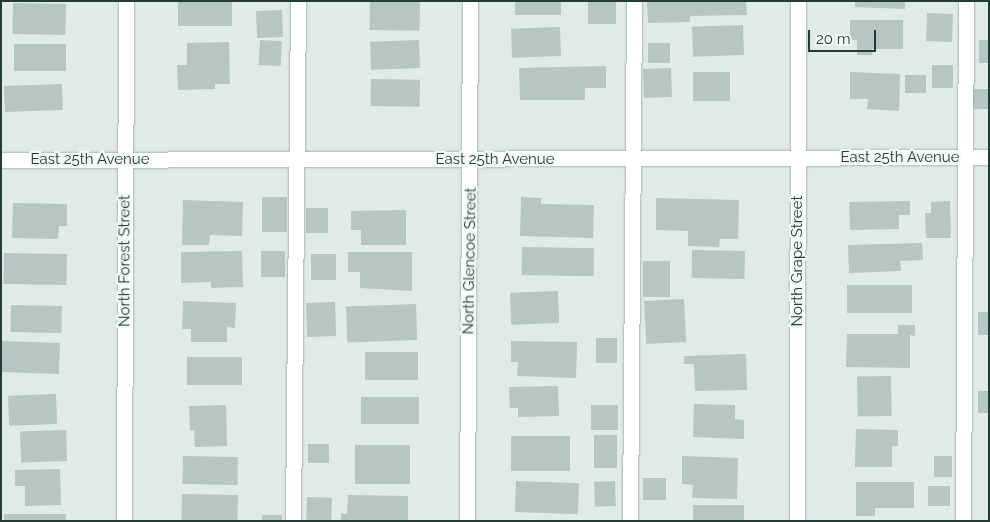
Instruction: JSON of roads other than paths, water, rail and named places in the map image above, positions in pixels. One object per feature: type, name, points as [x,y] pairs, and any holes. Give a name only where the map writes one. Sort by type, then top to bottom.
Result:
[{"type":"street","name":"North Forest Street","points":[[124,521],[126,1]]},
{"type":"street","points":[[293,521],[298,159],[298,1]]},
{"type":"street","name":"North Glencoe Street","points":[[467,521],[471,160],[470,1]]},
{"type":"street","points":[[630,521],[634,1]]},
{"type":"street","name":"North Grape Street","points":[[797,521],[798,1]]},
{"type":"street","points":[[963,521],[966,1]]},
{"type":"street","name":"East 25th Avenue","points":[[1,160],[989,158]]}]
